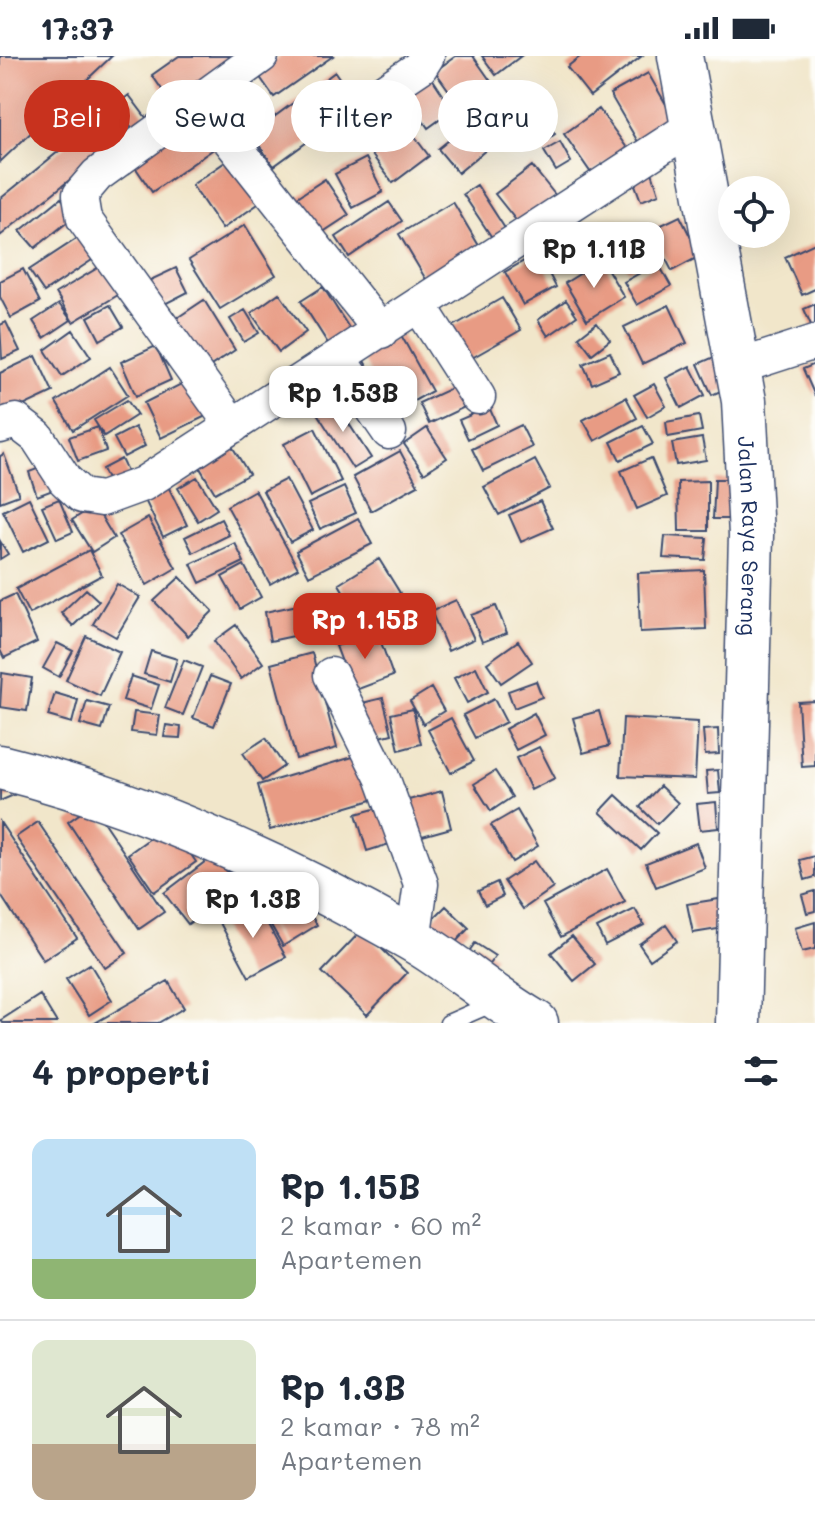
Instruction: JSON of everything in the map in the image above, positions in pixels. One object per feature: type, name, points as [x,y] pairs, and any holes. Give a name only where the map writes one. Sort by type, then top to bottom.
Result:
[{"type":"main road","name":"Jalan Raya Serang","points":[[680,56],[744,401],[751,535],[738,1023]]},
{"type":"main road","points":[[0,767],[66,784],[166,820],[309,884],[413,940],[498,1001],[536,1023]]},
{"type":"street","points":[[228,80],[261,56]]},
{"type":"street","points":[[401,80],[420,67],[427,56]]},
{"type":"street","points":[[0,426],[16,421],[37,437],[82,496],[102,499],[143,484],[693,126]]},
{"type":"street","points":[[146,139],[97,175],[80,195],[84,219],[233,426]]},
{"type":"street","points":[[239,152],[381,331]]},
{"type":"street","points":[[419,305],[478,397]]},
{"type":"street","points":[[738,367],[815,342]]},
{"type":"street","points":[[338,358],[389,432]]},
{"type":"street","points":[[331,675],[382,777],[421,884],[413,940]]},
{"type":"lane","points":[[448,1023],[498,1001]]},
{"type":"building","points":[[0,56],[112,56],[87,80],[24,80],[24,139],[0,162]]},
{"type":"building","points":[[179,56],[241,56],[206,80],[155,80],[152,75]]},
{"type":"building","points":[[281,56],[333,56],[298,80],[291,80],[291,85],[275,96],[275,80],[262,80],[257,73]]},
{"type":"building","points":[[456,56],[473,56],[490,80],[441,80],[435,71]]},
{"type":"building","points":[[482,56],[521,56],[496,75]]},
{"type":"building","points":[[581,56],[642,56],[590,96],[567,67]]},
{"type":"building","points":[[335,72],[341,80],[324,80]]},
{"type":"building","points":[[648,73],[675,120],[638,142],[610,94]]},
{"type":"building","points":[[430,75],[438,87],[438,121],[428,128],[422,119],[422,81]]},
{"type":"building","points":[[130,96],[146,118],[146,132],[139,138],[130,126]]},
{"type":"building","points":[[291,104],[293,152],[274,166],[264,152],[275,152],[275,116]]},
{"type":"building","points":[[599,109],[627,148],[591,173],[564,134]]},
{"type":"building","points":[[558,143],[571,162],[556,171],[545,152],[558,152]]},
{"type":"building","points":[[146,146],[146,152],[209,152],[152,192],[129,158]]},
{"type":"building","points":[[422,147],[429,156],[393,183],[372,155],[376,152],[422,152]]},
{"type":"building","points":[[58,152],[103,153],[0,236],[0,199]]},
{"type":"building","points":[[440,152],[483,152],[458,173]]},
{"type":"building","points":[[231,158],[261,202],[222,229],[192,185]]},
{"type":"building","points":[[366,158],[383,192],[353,208],[335,174]]},
{"type":"building","points":[[532,166],[556,196],[519,224],[495,194]]},
{"type":"building","points":[[652,172],[659,194],[641,201],[633,179]]},
{"type":"building","points":[[325,179],[349,215],[320,234],[296,198]]},
{"type":"building","points":[[477,185],[506,230],[493,239],[463,194]]},
{"type":"building","points":[[61,198],[75,216],[35,248],[20,231]]},
{"type":"building","points":[[389,202],[402,221],[349,257],[336,237]]},
{"type":"building","points":[[453,202],[482,251],[428,283],[399,234]]},
{"type":"building","points":[[680,216],[700,256],[672,271],[651,230]]},
{"type":"building","points":[[245,225],[276,275],[220,309],[189,260]]},
{"type":"building","points":[[574,225],[589,249],[561,268],[545,244]]},
{"type":"building","points":[[645,230],[657,256],[628,270],[615,244]]},
{"type":"building","points":[[81,236],[95,258],[44,292],[29,270]]},
{"type":"building","points":[[815,243],[815,289],[802,295],[785,257]]},
{"type":"building","points":[[538,253],[556,287],[523,305],[505,272]]},
{"type":"building","points":[[602,260],[624,297],[587,320],[565,283]]},
{"type":"building","points":[[106,263],[123,292],[73,322],[56,293]]},
{"type":"building","points":[[658,263],[671,286],[637,305],[624,282]]},
{"type":"building","points":[[176,268],[188,292],[157,308],[144,283]]},
{"type":"building","points":[[23,269],[40,302],[11,318],[0,297],[0,281]]},
{"type":"building","points":[[323,287],[351,331],[329,345],[301,301]]},
{"type":"building","points":[[279,293],[306,332],[279,352],[251,313]]},
{"type":"building","points":[[502,298],[521,330],[463,363],[445,331]]},
{"type":"building","points":[[204,300],[235,350],[206,369],[174,320]]},
{"type":"building","points":[[566,300],[577,316],[548,336],[538,320]]},
{"type":"building","points":[[59,304],[71,320],[44,338],[33,321]]},
{"type":"building","points":[[815,304],[815,334],[804,309]]},
{"type":"building","points":[[110,305],[123,327],[100,340],[88,317]]},
{"type":"building","points":[[669,305],[687,343],[642,364],[624,327]]},
{"type":"building","points":[[245,310],[259,333],[244,342],[230,319]]},
{"type":"building","points":[[6,322],[20,351],[2,359],[0,325]]},
{"type":"building","points":[[597,323],[610,340],[592,354],[579,337]]},
{"type":"building","points":[[73,330],[91,357],[62,376],[45,350]]},
{"type":"building","points":[[401,335],[432,391],[392,413],[362,357]]},
{"type":"building","points":[[156,346],[171,380],[136,396],[121,362]]},
{"type":"building","points":[[610,352],[619,372],[592,384],[583,364]]},
{"type":"building","points":[[36,356],[53,392],[0,417],[0,373]]},
{"type":"building","points":[[714,357],[727,388],[712,395],[698,364]]},
{"type":"building","points":[[815,364],[815,396],[803,369]]},
{"type":"building","points":[[690,366],[705,395],[681,408],[666,378]]},
{"type":"building","points":[[110,367],[128,395],[73,430],[56,402]]},
{"type":"building","points":[[191,379],[208,415],[161,438],[144,403]]},
{"type":"building","points":[[462,383],[471,404],[429,424],[419,403]]},
{"type":"building","points":[[654,384],[666,406],[647,417],[634,395]]},
{"type":"building","points":[[626,397],[637,418],[595,441],[583,420]]},
{"type":"building","points":[[333,399],[371,458],[353,469],[315,410]]},
{"type":"building","points":[[127,400],[137,415],[104,436],[94,420]]},
{"type":"building","points":[[489,407],[497,425],[468,439],[459,420]]},
{"type":"building","points":[[699,416],[702,431],[668,437],[666,422]]},
{"type":"building","points":[[521,425],[532,447],[483,471],[472,449]]},
{"type":"building","points":[[643,426],[653,444],[620,460],[611,442]]},
{"type":"building","points":[[98,427],[106,451],[78,461],[69,437]]},
{"type":"building","points":[[135,427],[145,446],[124,457],[114,438]]},
{"type":"building","points":[[315,428],[341,481],[310,497],[284,444]]},
{"type":"building","points":[[427,428],[447,458],[424,473],[404,444]]},
{"type":"building","points":[[702,438],[706,460],[676,465],[672,443]]},
{"type":"building","points":[[230,443],[249,474],[215,493],[197,463]]},
{"type":"building","points":[[400,451],[418,485],[371,511],[353,477]]},
{"type":"building","points":[[4,454],[19,495],[0,502],[0,456]]},
{"type":"building","points":[[651,458],[667,496],[637,509],[621,471]]},
{"type":"building","points":[[121,459],[131,480],[112,490],[102,469]]},
{"type":"building","points":[[535,460],[550,488],[499,515],[484,487]]},
{"type":"building","points":[[45,466],[53,490],[37,496],[29,472]]},
{"type":"building","points":[[197,477],[217,509],[198,521],[178,488]]},
{"type":"building","points":[[286,479],[313,530],[290,542],[263,491]]},
{"type":"building","points":[[715,479],[731,479],[731,519],[713,519]]},
{"type":"building","points":[[708,481],[708,531],[679,531],[678,482]]},
{"type":"building","points":[[166,482],[187,525],[163,537],[142,494]]},
{"type":"building","points":[[344,487],[356,513],[320,529],[308,504]]},
{"type":"building","points":[[255,490],[298,568],[270,584],[227,506]]},
{"type":"building","points":[[29,498],[49,539],[23,552],[3,511]]},
{"type":"building","points":[[59,499],[73,532],[57,539],[42,506]]},
{"type":"building","points":[[540,501],[553,528],[521,542],[509,515]]},
{"type":"building","points":[[95,506],[114,538],[92,552],[72,520]]},
{"type":"building","points":[[148,518],[176,568],[147,585],[118,535]]},
{"type":"building","points":[[358,518],[372,544],[309,576],[296,551]]},
{"type":"building","points":[[221,519],[229,535],[193,553],[185,537]]},
{"type":"building","points":[[665,536],[707,538],[705,560],[663,558]]},
{"type":"building","points":[[0,541],[8,554],[0,559]]},
{"type":"building","points":[[235,543],[244,562],[200,583],[191,564]]},
{"type":"building","points":[[89,550],[102,575],[29,614],[16,589]]},
{"type":"building","points":[[379,559],[400,593],[359,618],[339,584]]},
{"type":"building","points":[[244,565],[261,597],[240,609],[222,577]]},
{"type":"building","points":[[704,570],[706,629],[640,632],[638,573]]},
{"type":"building","points":[[180,577],[213,611],[188,636],[154,601]]},
{"type":"building","points":[[117,584],[140,597],[116,637],[93,624]]},
{"type":"building","points":[[86,589],[99,601],[73,626],[61,613]]},
{"type":"building","points":[[15,594],[37,642],[4,658],[0,650],[0,601]]},
{"type":"building","points":[[335,597],[341,626],[270,641],[265,612]]},
{"type":"building","points":[[456,600],[474,639],[448,651],[431,611]]},
{"type":"building","points":[[496,606],[507,633],[482,642],[471,615]]},
{"type":"building","points":[[236,625],[263,663],[241,679],[214,641]]},
{"type":"building","points":[[377,631],[393,676],[353,691],[336,646]]},
{"type":"building","points":[[86,636],[120,652],[100,696],[66,680]]},
{"type":"building","points":[[518,641],[532,662],[501,683],[487,663]]},
{"type":"building","points":[[57,643],[73,651],[59,677],[43,668]]},
{"type":"building","points":[[151,651],[177,659],[170,682],[144,674]]},
{"type":"building","points":[[312,653],[337,748],[296,759],[271,664]]},
{"type":"building","points":[[184,660],[202,667],[183,715],[165,708]]},
{"type":"building","points":[[476,667],[488,692],[467,703],[454,678]]},
{"type":"building","points":[[2,673],[32,678],[27,711],[0,707]]},
{"type":"building","points":[[131,676],[159,685],[151,709],[123,700]]},
{"type":"building","points":[[210,676],[231,684],[214,726],[193,718]]},
{"type":"building","points":[[536,681],[542,697],[514,708],[508,691]]},
{"type":"building","points":[[431,688],[444,711],[423,724],[410,701]]},
{"type":"building","points":[[55,693],[78,700],[72,723],[48,716]]},
{"type":"building","points":[[383,698],[392,734],[368,740],[358,704]]},
{"type":"building","points":[[494,699],[506,722],[475,738],[463,715]]},
{"type":"building","points":[[87,701],[109,707],[102,730],[80,724]]},
{"type":"building","points":[[815,701],[815,766],[802,767],[798,702]]},
{"type":"building","points":[[413,709],[421,744],[399,750],[391,714]]},
{"type":"building","points":[[599,711],[609,746],[583,753],[573,718]]},
{"type":"building","points":[[134,712],[160,715],[157,735],[131,732]]},
{"type":"building","points":[[534,713],[545,735],[516,750],[505,729]]},
{"type":"building","points":[[451,718],[474,761],[451,773],[428,730]]},
{"type":"building","points":[[623,718],[698,722],[695,779],[620,776]]},
{"type":"building","points":[[166,725],[181,727],[180,738],[164,737]]},
{"type":"building","points":[[718,729],[719,754],[705,755],[703,730]]},
{"type":"building","points":[[266,738],[284,766],[262,781],[243,753]]},
{"type":"building","points":[[539,747],[555,778],[531,790],[516,758]]},
{"type":"building","points":[[363,754],[375,799],[270,830],[258,785]]},
{"type":"building","points":[[4,770],[14,795],[0,801],[0,772]]},
{"type":"building","points":[[718,770],[720,793],[708,794],[706,771]]},
{"type":"building","points":[[495,771],[512,797],[491,811],[474,784]]},
{"type":"building","points":[[660,786],[678,803],[657,824],[640,807]]},
{"type":"building","points":[[442,791],[451,828],[415,838],[405,801]]},
{"type":"building","points":[[616,795],[657,833],[641,850],[600,812]]},
{"type":"building","points":[[716,802],[718,828],[700,830],[697,804]]},
{"type":"building","points":[[92,805],[164,912],[139,929],[68,822]]},
{"type":"building","points":[[389,805],[399,841],[367,851],[356,814]]},
{"type":"building","points":[[517,810],[538,846],[512,862],[491,825]]},
{"type":"building","points":[[0,822],[77,938],[43,960],[0,894]]},
{"type":"building","points":[[38,822],[127,953],[105,968],[16,837]]},
{"type":"building","points":[[170,824],[196,862],[154,892],[128,854]]},
{"type":"building","points":[[696,843],[705,868],[656,887],[646,863]]},
{"type":"building","points":[[214,855],[238,886],[188,924],[164,893]]},
{"type":"building","points":[[815,856],[815,877],[805,880],[800,860]]},
{"type":"building","points":[[534,861],[553,888],[523,909],[504,881]]},
{"type":"building","points":[[607,869],[625,902],[561,937],[543,904]]},
{"type":"building","points":[[497,882],[503,896],[485,905],[478,891]]},
{"type":"building","points":[[815,891],[815,911],[807,913],[802,895]]},
{"type":"building","points":[[297,893],[317,925],[283,946],[264,913]]},
{"type":"building","points":[[719,899],[724,928],[693,933],[687,904]]},
{"type":"building","points":[[256,903],[286,957],[249,977],[220,923]]},
{"type":"building","points":[[446,906],[469,928],[450,948],[427,925]]},
{"type":"building","points":[[635,909],[644,925],[605,945],[597,928]]},
{"type":"building","points":[[815,922],[815,949],[802,952],[795,928]]},
{"type":"building","points":[[666,925],[677,941],[650,960],[639,944]]},
{"type":"building","points":[[362,930],[407,973],[367,1015],[322,972]]},
{"type":"building","points":[[572,936],[595,964],[574,981],[551,953]]},
{"type":"building","points":[[475,943],[495,956],[484,971],[465,957]]},
{"type":"building","points":[[90,964],[112,1000],[89,1015],[66,979]]},
{"type":"building","points":[[168,981],[184,1008],[158,1023],[95,1023]]},
{"type":"building","points":[[40,995],[57,1023],[3,1023],[1,1020]]}]
